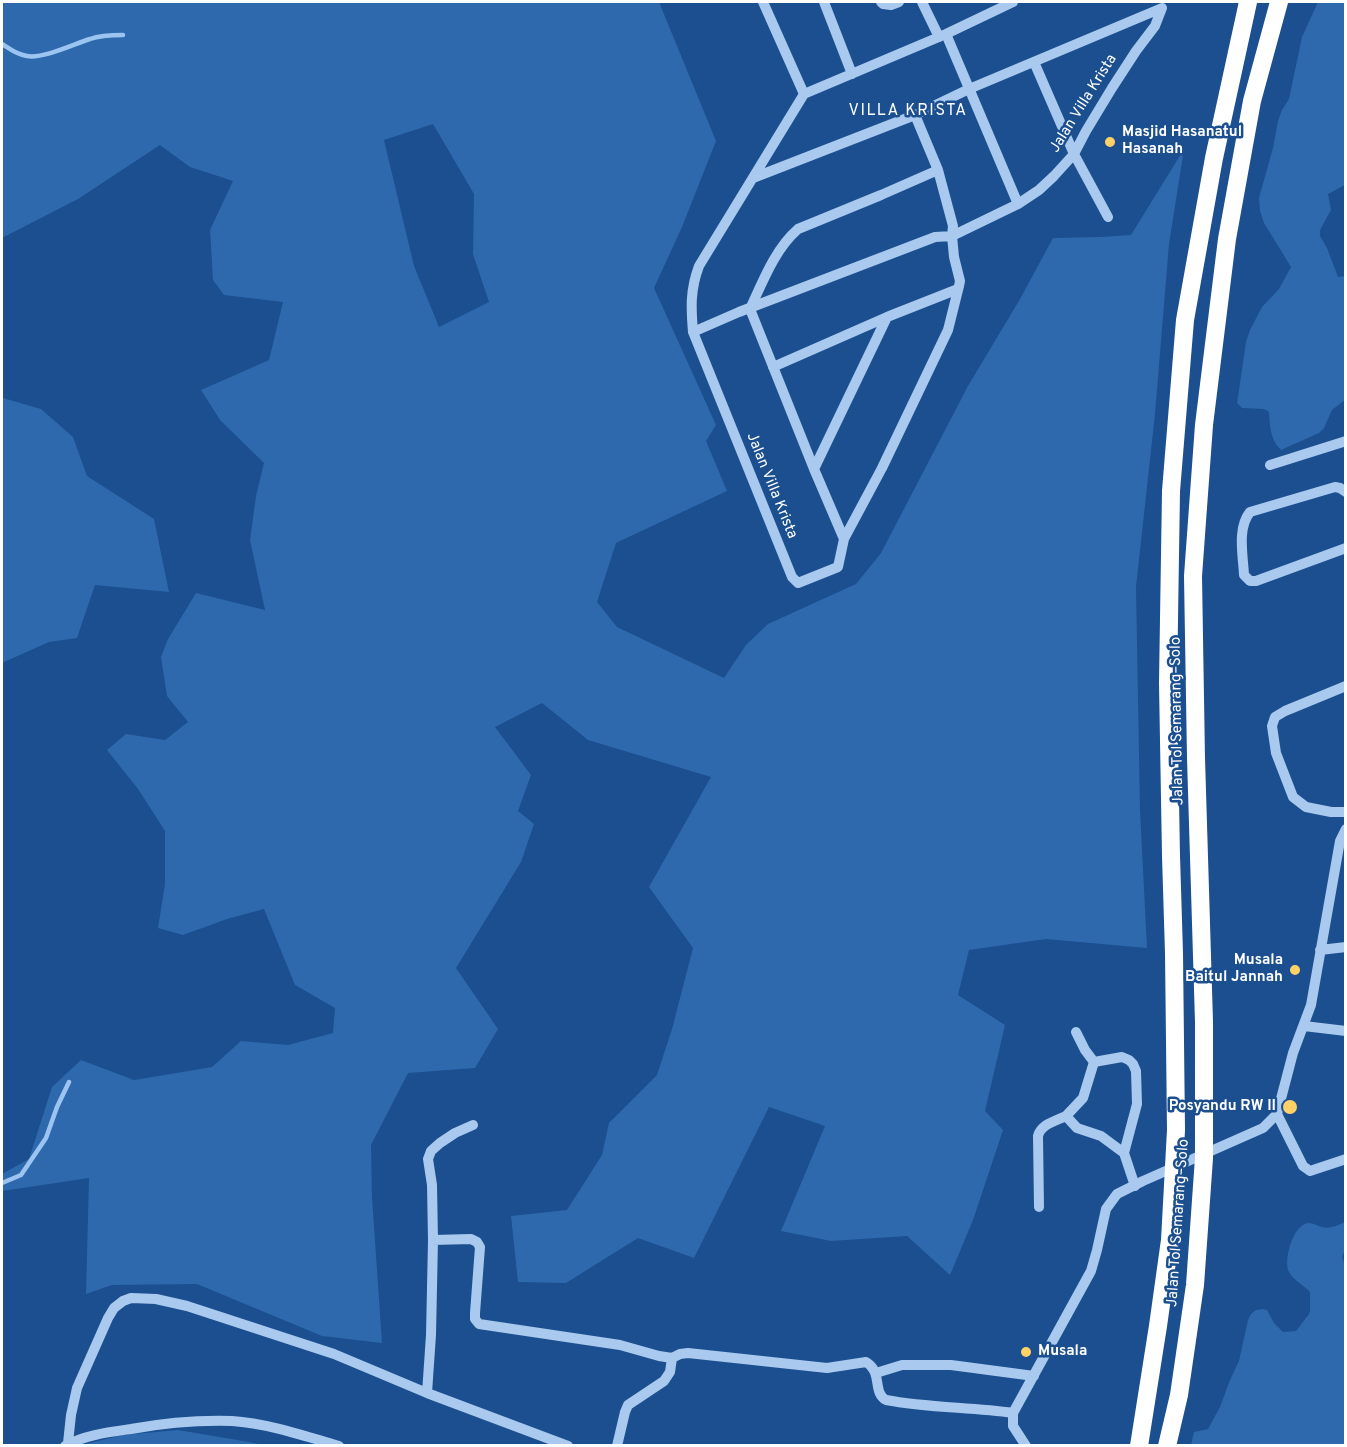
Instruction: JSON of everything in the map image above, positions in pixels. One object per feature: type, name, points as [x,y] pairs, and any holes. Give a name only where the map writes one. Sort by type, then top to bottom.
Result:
[{"type":"highway","name":"Jalan Tol Semarang–Solo","points":[[1139,1446],[1170,1240],[1176,1130],[1168,683],[1171,491],[1185,320],[1214,158],[1248,2]]},
{"type":"highway","name":"Jalan Tol Semarang–Solo","points":[[1167,1446],[1179,1395],[1195,1285],[1204,1158],[1204,1022],[1193,576],[1204,425],[1229,227],[1252,101],[1279,2]]},
{"type":"street","points":[[764,2],[804,94],[942,35],[1012,2]]},
{"type":"street","points":[[824,2],[852,74]]},
{"type":"street","points":[[881,2],[891,5],[899,2]]},
{"type":"street","points":[[922,2],[942,35],[969,89],[1018,204]]},
{"type":"street","name":"Jalan Villa Krista","points":[[753,178],[915,115],[1161,5]]},
{"type":"street","name":"Jalan Villa Krista","points":[[693,332],[935,237],[952,236],[1018,204],[1039,190],[1074,154],[1112,88],[1155,26],[1161,5]]},
{"type":"street","points":[[1034,62],[1074,154],[1108,218]]},
{"type":"street","name":"Jalan Villa Krista","points":[[804,94],[699,266],[692,290],[691,307],[693,332],[792,577],[798,583],[838,567],[844,539],[882,468],[948,330],[960,281],[954,257],[953,226],[938,170],[915,115]]},
{"type":"street","points":[[844,539],[750,309],[780,250],[789,236],[798,229],[938,170]]},
{"type":"street","points":[[773,367],[958,289]]},
{"type":"street","points":[[814,469],[887,317]]},
{"type":"street","points":[[1270,465],[1346,441]]},
{"type":"street","points":[[1346,492],[1335,487],[1250,512],[1243,522],[1242,530],[1244,575],[1250,581],[1256,581],[1346,548]]},
{"type":"street","points":[[1346,686],[1285,711],[1275,717],[1272,726],[1276,753],[1293,797],[1306,807],[1331,813],[1346,812]]},
{"type":"street","points":[[1026,1446],[1013,1426],[1013,1413],[1091,1271],[1106,1209],[1117,1194],[1263,1128],[1277,1114],[1293,1053],[1311,1005],[1340,841],[1346,829]]},
{"type":"street","points":[[1320,950],[1346,947]]},
{"type":"street","points":[[1304,1026],[1346,1031]]},
{"type":"street","points":[[1076,1032],[1094,1062]]},
{"type":"street","points":[[1094,1062],[1122,1057],[1129,1060],[1136,1071],[1137,1104],[1124,1153]]},
{"type":"street","points":[[1039,1207],[1039,1130],[1066,1116],[1083,1098],[1094,1062]]},
{"type":"street","points":[[1277,1114],[1306,1169],[1310,1171],[1344,1164]]},
{"type":"street","points":[[1066,1116],[1077,1128],[1101,1136],[1124,1153],[1139,1183]]},
{"type":"street","points":[[428,1393],[433,1240],[432,1185],[428,1159],[431,1151],[440,1143],[473,1125]]},
{"type":"street","points":[[433,1240],[471,1239],[480,1247],[475,1313],[479,1324],[620,1345],[672,1358],[688,1353],[826,1368],[866,1362],[876,1373],[879,1393],[886,1400],[1013,1413]]},
{"type":"street","points":[[339,1446],[283,1430],[233,1421],[168,1423],[117,1431],[67,1444],[77,1388],[114,1308],[131,1298],[156,1299],[199,1310],[334,1354],[428,1393],[568,1446]]},
{"type":"street","points":[[617,1446],[628,1405],[664,1381],[670,1371],[672,1358]]},
{"type":"street","points":[[876,1373],[902,1365],[951,1365],[1034,1376]]},
{"type":"shaded area","points":[[2,2],[659,2],[716,141],[682,227],[654,288],[716,425],[706,441],[727,491],[616,543],[597,602],[617,627],[724,678],[746,645],[768,624],[856,584],[881,553],[968,386],[1053,238],[1131,235],[1184,149],[1169,244],[1155,414],[1136,587],[1140,810],[1147,948],[1046,939],[969,950],[958,995],[1005,1025],[985,1111],[1003,1130],[973,1220],[950,1275],[907,1236],[831,1241],[781,1231],[825,1126],[769,1107],[694,1258],[638,1238],[566,1283],[518,1282],[511,1216],[567,1210],[602,1155],[609,1123],[657,1075],[672,1029],[693,948],[649,887],[711,777],[588,740],[542,703],[495,727],[531,775],[518,811],[534,824],[521,862],[456,968],[498,1029],[475,1068],[408,1073],[371,1145],[372,1197],[382,1343],[322,1336],[197,1284],[112,1285],[86,1294],[89,1178],[2,1191],[2,1174],[29,1159],[52,1087],[81,1060],[134,1080],[212,1067],[241,1041],[288,1045],[333,1033],[335,1008],[295,985],[264,909],[183,935],[158,928],[165,884],[165,831],[138,789],[107,750],[126,734],[165,740],[188,722],[167,696],[161,657],[168,639],[196,593],[265,610],[250,540],[256,496],[264,463],[220,420],[201,390],[269,360],[283,302],[224,295],[213,280],[210,230],[233,181],[190,167],[160,145],[78,199],[2,238]],"holes":[[[433,124],[474,194],[473,254],[489,302],[439,327],[414,266],[384,140]]]},
{"type":"shaded area","points":[[1318,2],[1345,2],[1345,185],[1328,194],[1331,210],[1320,230],[1320,236],[1338,277],[1345,276],[1345,400],[1332,410],[1324,428],[1319,433],[1281,450],[1270,428],[1269,412],[1264,409],[1242,408],[1237,403],[1246,342],[1250,330],[1262,307],[1279,289],[1291,267],[1264,223],[1259,198],[1278,121],[1289,99],[1302,37]]},
{"type":"shaded area","points":[[2,396],[41,409],[73,437],[87,476],[154,519],[169,592],[95,585],[77,638],[49,642],[2,663]]},
{"type":"shaded area","points":[[1345,1222],[1345,1250],[1342,1257],[1346,1267],[1345,1445],[1191,1445],[1194,1432],[1208,1429],[1220,1407],[1239,1361],[1251,1314],[1256,1310],[1267,1310],[1274,1323],[1283,1332],[1296,1331],[1309,1314],[1310,1292],[1294,1278],[1287,1267],[1288,1252],[1298,1230],[1308,1223],[1328,1227]]},
{"type":"shaded area","points":[[178,1430],[263,1445],[82,1445],[123,1435]]},
{"type":"waterway","points":[[2,44],[20,54],[34,56],[98,37],[123,35]]},
{"type":"waterway","points":[[2,1183],[21,1175],[46,1138],[69,1082]]},
{"type":"place","name":"Masjid Hasanatul Hasanah","points":[[1110,142]]},
{"type":"place","name":"Musala Baitul Jannah","points":[[1295,970]]},
{"type":"place","name":"Posyandu RW II","points":[[1290,1107]]},
{"type":"place","name":"Musala","points":[[1026,1352]]},
{"type":"district","name":"VILLA KRISTA","points":[[908,112]]}]
